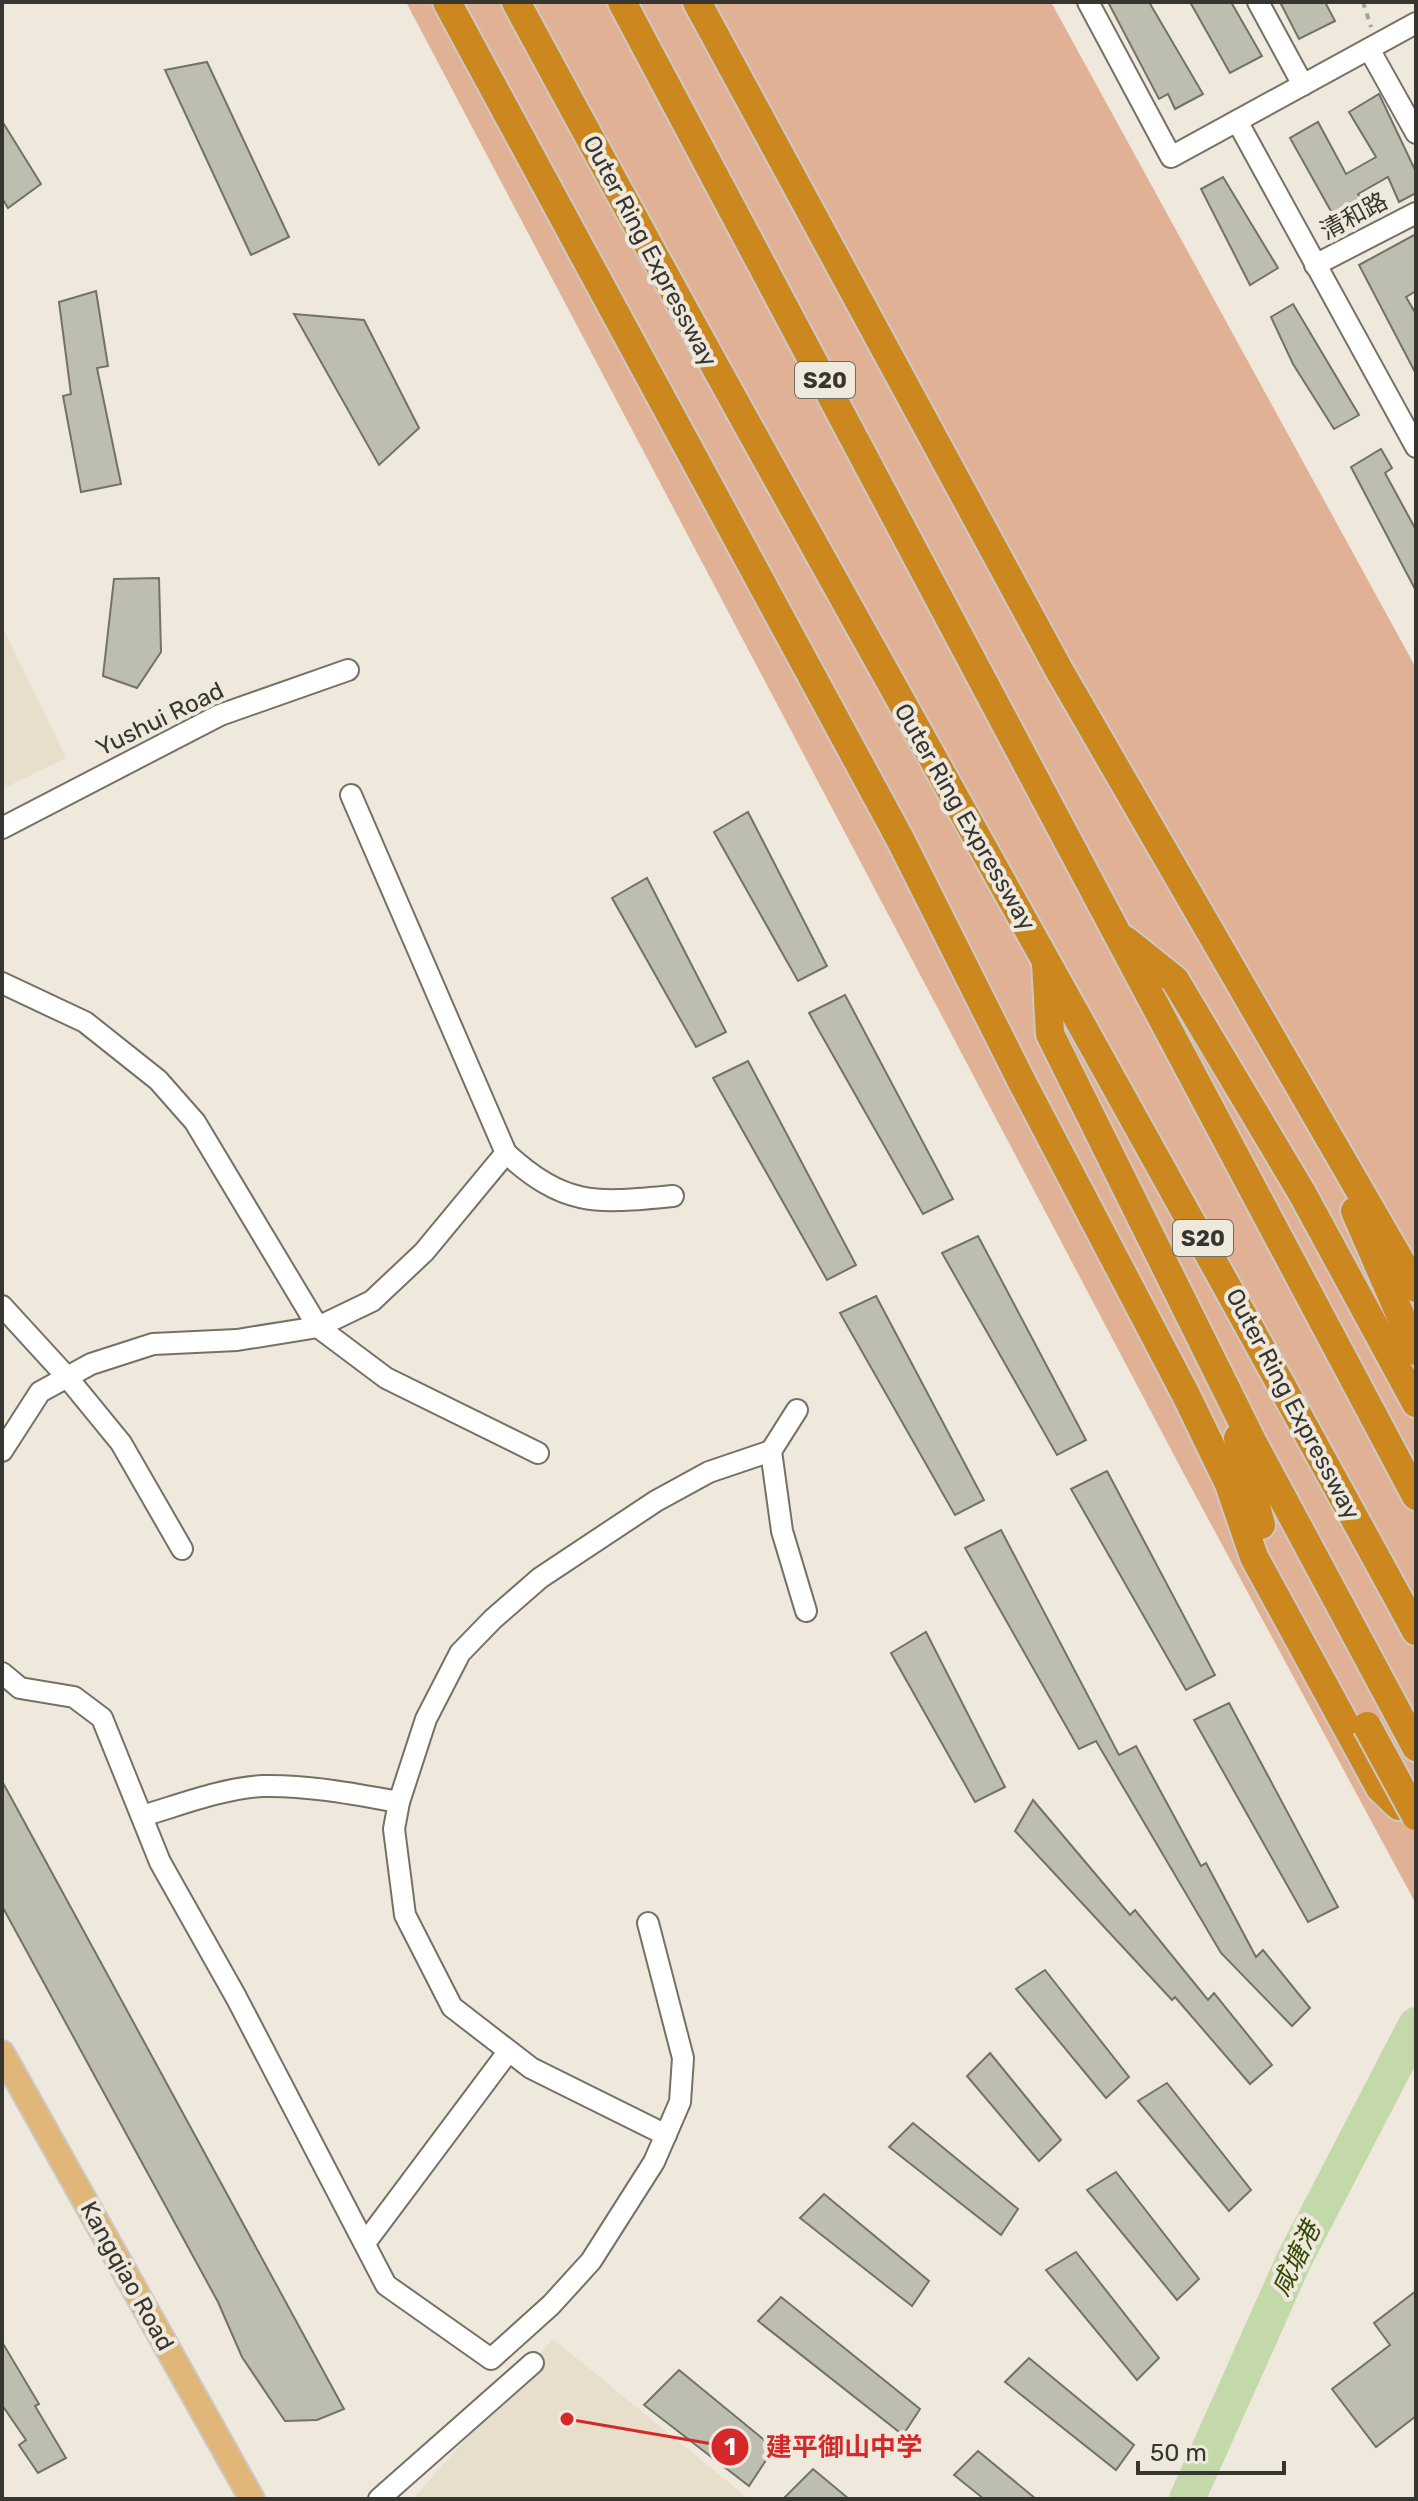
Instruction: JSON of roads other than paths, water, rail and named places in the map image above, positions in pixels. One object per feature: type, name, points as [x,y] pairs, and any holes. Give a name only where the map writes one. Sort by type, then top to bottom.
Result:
[{"type":"highway","points":[[447,2],[900,839],[1229,1484],[1264,1534],[1416,1816]]},
{"type":"highway","name":"Outer Ring Expressway","points":[[516,2],[778,487],[1046,958],[1416,1631]]},
{"type":"highway","name":"S20","points":[[622,2],[1416,1496]]},
{"type":"highway","points":[[697,2],[1059,670],[1292,1076],[1309,1097],[1416,1288]]},
{"type":"highway","points":[[1116,933],[1175,980],[1302,1193],[1416,1403]]},
{"type":"highway","points":[[1046,958],[1050,1034],[1223,1383],[1415,1744]]},
{"type":"highway","points":[[1292,1076],[1300,1102],[1342,1183],[1416,1351]]},
{"type":"highway","points":[[1223,1383],[1264,1534]]},
{"type":"highway","points":[[1229,1484],[1254,1557],[1380,1788],[1399,1806],[1416,1809]]},
{"type":"main road","name":"Kangqiao Road","points":[[2,2053],[252,2499]]},
{"type":"street","points":[[1088,2],[1171,157],[1416,23]]},
{"type":"street","points":[[1258,2],[1303,85]]},
{"type":"street","points":[[1373,46],[1416,133]]},
{"type":"street","points":[[1237,121],[1315,265],[1408,414],[1416,447]]},
{"type":"street","name":"清和路","points":[[1315,265],[1416,213]]},
{"type":"street","name":"Yushui Road","points":[[2,828],[220,715],[348,670]]},
{"type":"street","points":[[351,795],[506,1153],[532,1177],[571,1197],[604,1203],[673,1196]]},
{"type":"street","points":[[2,983],[85,1022],[158,1080],[195,1122],[318,1327],[386,1378],[538,1453]]},
{"type":"street","points":[[2,1451],[40,1392],[91,1364],[153,1344],[237,1340],[318,1327],[372,1301],[424,1252],[506,1153]]},
{"type":"street","points":[[2,1306],[67,1377],[121,1443],[182,1549]]},
{"type":"street","points":[[666,2135],[531,2068],[452,2007],[405,1915],[394,1829],[399,1802],[426,1719],[460,1653],[540,1578],[656,1501],[709,1472],[771,1451],[797,1410]]},
{"type":"street","points":[[771,1451],[782,1531],[806,1611]]},
{"type":"street","points":[[2,1673],[20,1688],[74,1697],[102,1718],[185,1910],[236,1997],[386,2285],[491,2359],[551,2305],[591,2261],[630,2204],[680,2102],[683,2058],[648,1923]]},
{"type":"street","points":[[142,1816],[211,1796],[261,1786],[330,1789],[399,1802]]},
{"type":"street","points":[[365,2243],[508,2052]]},
{"type":"street","points":[[379,2499],[533,2363]]},
{"type":"waterway","name":"咸塘港","points":[[1187,2499],[1294,2260],[1416,2025]]},
{"type":"place","name":"建平御山中学","points":[[567,2419]]}]
